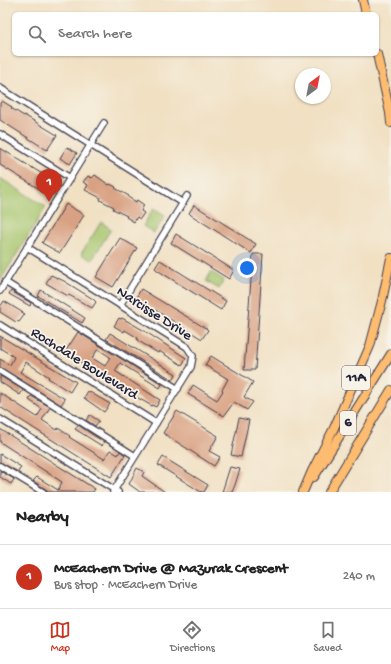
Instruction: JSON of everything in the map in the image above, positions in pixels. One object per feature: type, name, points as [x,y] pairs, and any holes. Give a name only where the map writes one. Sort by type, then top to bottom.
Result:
[{"type":"highway","points":[[363,0],[366,12]]},
{"type":"highway","points":[[377,56],[391,123]]},
{"type":"highway","name":"11A","points":[[304,492],[312,470],[334,428],[370,346],[382,301],[391,258]]},
{"type":"highway","name":"6","points":[[304,492],[391,354]]},
{"type":"highway","name":"6","points":[[329,492],[391,390]]},
{"type":"street","points":[[0,88],[183,203]]},
{"type":"street","points":[[0,290],[104,123]]},
{"type":"street","points":[[0,134],[70,178]]},
{"type":"street","points":[[120,305],[187,196]]},
{"type":"street","name":"Narcisse Drive","points":[[27,247],[187,347],[193,356],[191,367],[135,456],[115,491]]},
{"type":"street","points":[[6,282],[178,389]]},
{"type":"street","name":"Rochdale Boulevard","points":[[0,325],[156,423]]},
{"type":"street","points":[[0,371],[135,456]]},
{"type":"street","points":[[0,419],[115,491]]},
{"type":"street","points":[[0,466],[42,492]]},
{"type":"green space","points":[[0,178],[46,207],[0,281]]},
{"type":"green space","points":[[153,209],[165,216],[154,233],[143,226]]},
{"type":"green space","points":[[101,222],[111,229],[92,260],[81,254]]},
{"type":"green space","points":[[211,272],[224,280],[219,289],[206,281]]},
{"type":"building","points":[[2,101],[12,107],[11,108],[57,135],[47,150],[0,120],[0,103]]},
{"type":"building","points":[[67,147],[77,153],[70,164],[60,158]]},
{"type":"building","points":[[0,148],[57,183],[54,188],[56,189],[51,196],[0,165]]},
{"type":"building","points":[[95,175],[109,185],[110,184],[116,187],[115,188],[136,202],[137,200],[144,205],[141,211],[144,213],[140,219],[137,217],[134,222],[126,217],[127,216],[113,209],[114,207],[100,200],[101,198],[85,190],[88,185],[83,182],[88,176],[92,178]]},
{"type":"building","points":[[66,204],[84,215],[60,253],[42,243]]},
{"type":"building","points":[[194,205],[256,244],[251,253],[191,215],[189,213]]},
{"type":"building","points":[[176,234],[234,270],[229,279],[171,243]]},
{"type":"building","points":[[120,238],[137,248],[113,287],[96,277]]},
{"type":"building","points":[[253,254],[263,254],[255,370],[244,370]]},
{"type":"building","points":[[160,260],[226,301],[221,310],[157,270],[155,268]]},
{"type":"building","points":[[51,275],[64,281],[93,299],[96,302],[92,308],[46,283]]},
{"type":"building","points":[[141,289],[207,329],[208,330],[202,339],[136,298]]},
{"type":"building","points":[[41,290],[85,318],[82,323],[38,296]]},
{"type":"building","points":[[11,291],[31,303],[30,306],[9,294]]},
{"type":"building","points":[[4,301],[25,314],[19,322],[16,322],[0,312],[0,307]]},
{"type":"building","points":[[119,318],[122,318],[143,330],[186,358],[182,365],[159,351],[158,353],[137,340],[138,338],[125,330],[124,332],[114,326]]},
{"type":"building","points":[[78,332],[162,384],[160,388],[120,363],[115,371],[160,400],[156,407],[152,406],[65,352]],"holes":[[[98,349],[110,357],[105,366],[92,358]]]},
{"type":"building","points":[[110,333],[176,374],[173,380],[106,339]]},
{"type":"building","points":[[0,336],[76,382],[70,392],[26,362],[20,372],[65,399],[61,405],[0,367],[0,359],[10,365],[14,357],[0,348]]},
{"type":"building","points":[[211,356],[253,382],[244,397],[253,402],[247,410],[234,402],[224,416],[188,394],[193,385],[217,400],[223,391],[222,390],[228,379],[205,365]]},
{"type":"building","points":[[0,376],[23,390],[20,395],[0,382]]},
{"type":"building","points":[[88,391],[110,404],[104,412],[84,398]]},
{"type":"building","points":[[0,393],[37,417],[42,409],[29,400],[31,396],[50,407],[42,420],[57,430],[58,428],[70,436],[69,437],[104,459],[110,450],[118,455],[120,451],[125,455],[111,477],[0,407]]},
{"type":"building","points":[[177,411],[218,436],[209,451],[220,457],[214,466],[163,433]]},
{"type":"building","points":[[90,415],[99,421],[95,426],[86,420]]},
{"type":"building","points":[[239,418],[249,420],[241,457],[231,455]]},
{"type":"building","points":[[78,425],[104,442],[102,446],[75,429]]},
{"type":"building","points":[[0,429],[95,489],[93,492],[50,492],[33,481],[37,477],[58,490],[62,482],[0,442]]},
{"type":"building","points":[[0,454],[21,467],[18,472],[0,462]]},
{"type":"building","points":[[163,457],[208,485],[204,492],[201,492],[158,465]]},
{"type":"building","points":[[230,467],[240,469],[235,485],[232,492],[222,492]]},
{"type":"building","points":[[137,468],[144,472],[142,476],[165,492],[140,492],[129,484]]},
{"type":"building","points":[[0,471],[14,479],[11,484],[0,477]]},
{"type":"place","name":"McEachern Drive @ Mazurak Crescent","points":[[49,202]]}]
